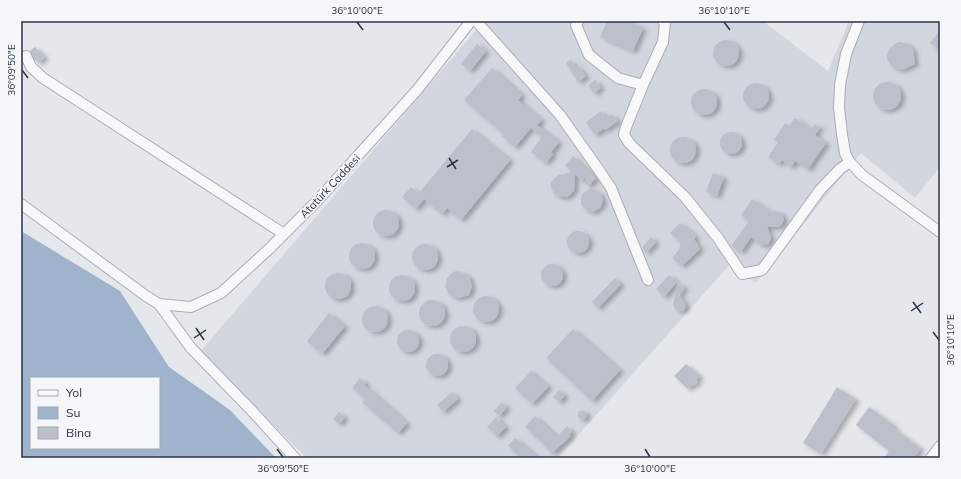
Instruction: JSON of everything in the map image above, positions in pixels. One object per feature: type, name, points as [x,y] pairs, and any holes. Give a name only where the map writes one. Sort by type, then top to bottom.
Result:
[{"type":"street","name":"Atatürk Caddesi","points":[[160,304],[191,307],[221,293],[318,202],[417,90],[471,21]]},
{"type":"street","points":[[476,21],[560,116],[611,188],[648,280]]},
{"type":"street","points":[[578,21],[576,25],[589,55],[618,78],[643,85]]},
{"type":"street","points":[[663,21],[665,23],[663,42],[643,85],[624,135],[629,143],[685,197],[718,238],[742,274],[762,270],[820,190],[840,169],[850,162]]},
{"type":"street","points":[[859,21],[846,54],[840,85],[839,108],[845,153],[850,162],[862,175],[940,232]]},
{"type":"street","points":[[26,56],[31,67],[44,78],[284,234]]},
{"type":"street","points":[[21,204],[146,296],[160,304],[191,348],[295,458]]},
{"type":"street","points":[[931,458],[940,446]]},
{"type":"shaded area","points":[[484,21],[763,21],[828,71],[849,21],[940,21],[940,167],[915,198],[861,153],[756,283],[731,263],[558,458],[307,458],[199,353]]},
{"type":"water","points":[[21,231],[120,291],[169,367],[230,410],[276,458],[21,458]]},
{"type":"building","points":[[607,21],[628,21],[643,28],[633,51],[600,37]]},
{"type":"building","points":[[940,30],[940,51],[930,43]]},
{"type":"building","points":[[726,40],[736,43],[739,53],[736,63],[726,66],[716,63],[713,53],[716,43]]},
{"type":"building","points":[[900,42],[908,44],[913,50],[915,64],[902,70],[891,66],[887,59],[890,48],[896,43]]},
{"type":"building","points":[[477,44],[486,51],[470,71],[461,64]]},
{"type":"building","points":[[35,47],[45,57],[39,63],[34,59],[30,51]]},
{"type":"building","points":[[571,60],[576,68],[578,66],[586,76],[578,82],[566,63]]},
{"type":"building","points":[[492,68],[522,95],[518,100],[542,120],[537,125],[559,142],[551,152],[553,154],[546,163],[531,152],[542,137],[531,128],[515,147],[502,136],[504,134],[464,100]]},
{"type":"building","points":[[595,80],[601,88],[594,93],[588,85]]},
{"type":"building","points":[[887,82],[897,86],[901,96],[897,106],[887,110],[877,106],[873,96],[877,86]]},
{"type":"building","points":[[756,83],[765,87],[769,96],[765,105],[756,109],[747,105],[743,96],[747,87]]},
{"type":"building","points":[[704,89],[713,93],[717,102],[713,111],[704,115],[695,111],[691,102],[695,93]]},
{"type":"building","points":[[601,111],[606,118],[612,114],[618,121],[605,130],[604,128],[595,135],[586,122]]},
{"type":"building","points":[[795,118],[811,129],[815,124],[820,127],[815,135],[826,143],[808,169],[795,161],[791,167],[782,160],[779,164],[768,157],[778,142],[774,140],[785,123],[789,126]]},
{"type":"building","points":[[472,129],[510,160],[461,220],[447,208],[442,214],[424,199],[416,209],[402,197],[411,187],[419,193]]},
{"type":"building","points":[[731,132],[739,135],[742,143],[739,151],[731,154],[723,151],[720,143],[723,135]]},
{"type":"building","points":[[683,137],[692,141],[696,150],[692,159],[683,163],[674,159],[670,150],[674,141]]},
{"type":"building","points":[[573,156],[596,178],[588,186],[585,183],[586,176],[582,181],[575,174],[574,191],[567,197],[560,197],[554,194],[551,183],[558,175],[572,172],[565,166]]},
{"type":"building","points":[[713,173],[724,177],[717,196],[706,192]]},
{"type":"building","points":[[591,188],[601,194],[603,201],[600,208],[593,212],[586,210],[581,204],[582,194]]},
{"type":"building","points":[[752,199],[771,212],[780,212],[784,220],[778,227],[767,227],[771,238],[768,244],[759,244],[751,237],[741,252],[731,246],[749,221],[741,215]]},
{"type":"building","points":[[386,210],[395,214],[399,223],[395,232],[386,236],[377,232],[373,223],[377,214]]},
{"type":"building","points":[[680,223],[696,236],[694,239],[700,249],[682,266],[672,258],[680,248],[680,242],[670,233]]},
{"type":"building","points":[[578,231],[586,234],[589,242],[586,250],[578,253],[570,250],[567,242],[570,234]]},
{"type":"building","points":[[651,237],[656,242],[646,253],[642,247]]},
{"type":"building","points":[[362,243],[371,247],[375,256],[371,265],[362,269],[353,265],[349,256],[353,247]]},
{"type":"building","points":[[425,244],[434,248],[438,257],[434,266],[425,270],[416,266],[412,257],[416,248]]},
{"type":"building","points":[[552,264],[560,267],[563,275],[560,283],[552,286],[544,283],[541,275],[544,267]]},
{"type":"building","points":[[457,271],[466,274],[469,277],[472,286],[469,295],[458,298],[449,295],[445,286],[447,278],[453,272]]},
{"type":"building","points":[[338,273],[347,277],[351,286],[347,295],[338,299],[329,295],[325,286],[329,277]]},
{"type":"building","points":[[402,275],[412,278],[415,288],[412,298],[402,301],[392,298],[389,288],[392,278]]},
{"type":"building","points":[[669,275],[677,282],[664,297],[656,289]]},
{"type":"building","points":[[615,278],[621,284],[598,308],[592,302]]},
{"type":"building","points":[[678,282],[685,288],[679,295],[686,305],[682,311],[676,310],[673,305]]},
{"type":"building","points":[[486,296],[496,299],[499,309],[496,319],[486,322],[476,319],[473,309],[476,299]]},
{"type":"building","points":[[432,300],[441,304],[445,313],[441,322],[432,326],[423,322],[419,313],[423,304]]},
{"type":"building","points":[[375,306],[384,310],[388,319],[384,328],[375,332],[366,328],[362,319],[366,310]]},
{"type":"building","points":[[329,313],[345,326],[322,354],[307,341]]},
{"type":"building","points":[[463,326],[472,330],[476,339],[472,348],[463,352],[454,348],[450,339],[454,330]]},
{"type":"building","points":[[573,329],[620,370],[592,401],[546,358]]},
{"type":"building","points":[[404,330],[412,330],[419,337],[419,345],[412,352],[404,352],[397,345],[397,337]]},
{"type":"building","points":[[437,354],[445,357],[448,365],[445,373],[437,376],[429,373],[426,365],[429,357]]},
{"type":"building","points":[[686,364],[700,376],[696,380],[698,382],[688,389],[674,376]]},
{"type":"building","points":[[532,370],[535,376],[549,386],[532,404],[515,388]]},
{"type":"building","points":[[360,378],[366,383],[364,385],[407,423],[398,433],[362,402],[365,398],[352,388]]},
{"type":"building","points":[[837,387],[856,399],[821,454],[803,443]]},
{"type":"building","points":[[559,390],[565,395],[559,402],[553,397]]},
{"type":"building","points":[[452,392],[458,399],[443,412],[437,405]]},
{"type":"building","points":[[502,402],[507,407],[499,416],[494,411]]},
{"type":"building","points":[[869,407],[895,426],[893,428],[921,448],[914,458],[884,458],[889,451],[856,425]]},
{"type":"building","points":[[580,411],[584,411],[586,415],[584,419],[580,419],[578,417],[578,413]]},
{"type":"building","points":[[339,412],[345,417],[339,424],[333,419]]},
{"type":"building","points":[[535,416],[557,437],[567,426],[572,431],[569,435],[571,436],[552,453],[525,427]]},
{"type":"building","points":[[496,417],[506,427],[497,436],[487,427]]},
{"type":"building","points":[[515,438],[538,458],[521,458],[508,446]]}]
